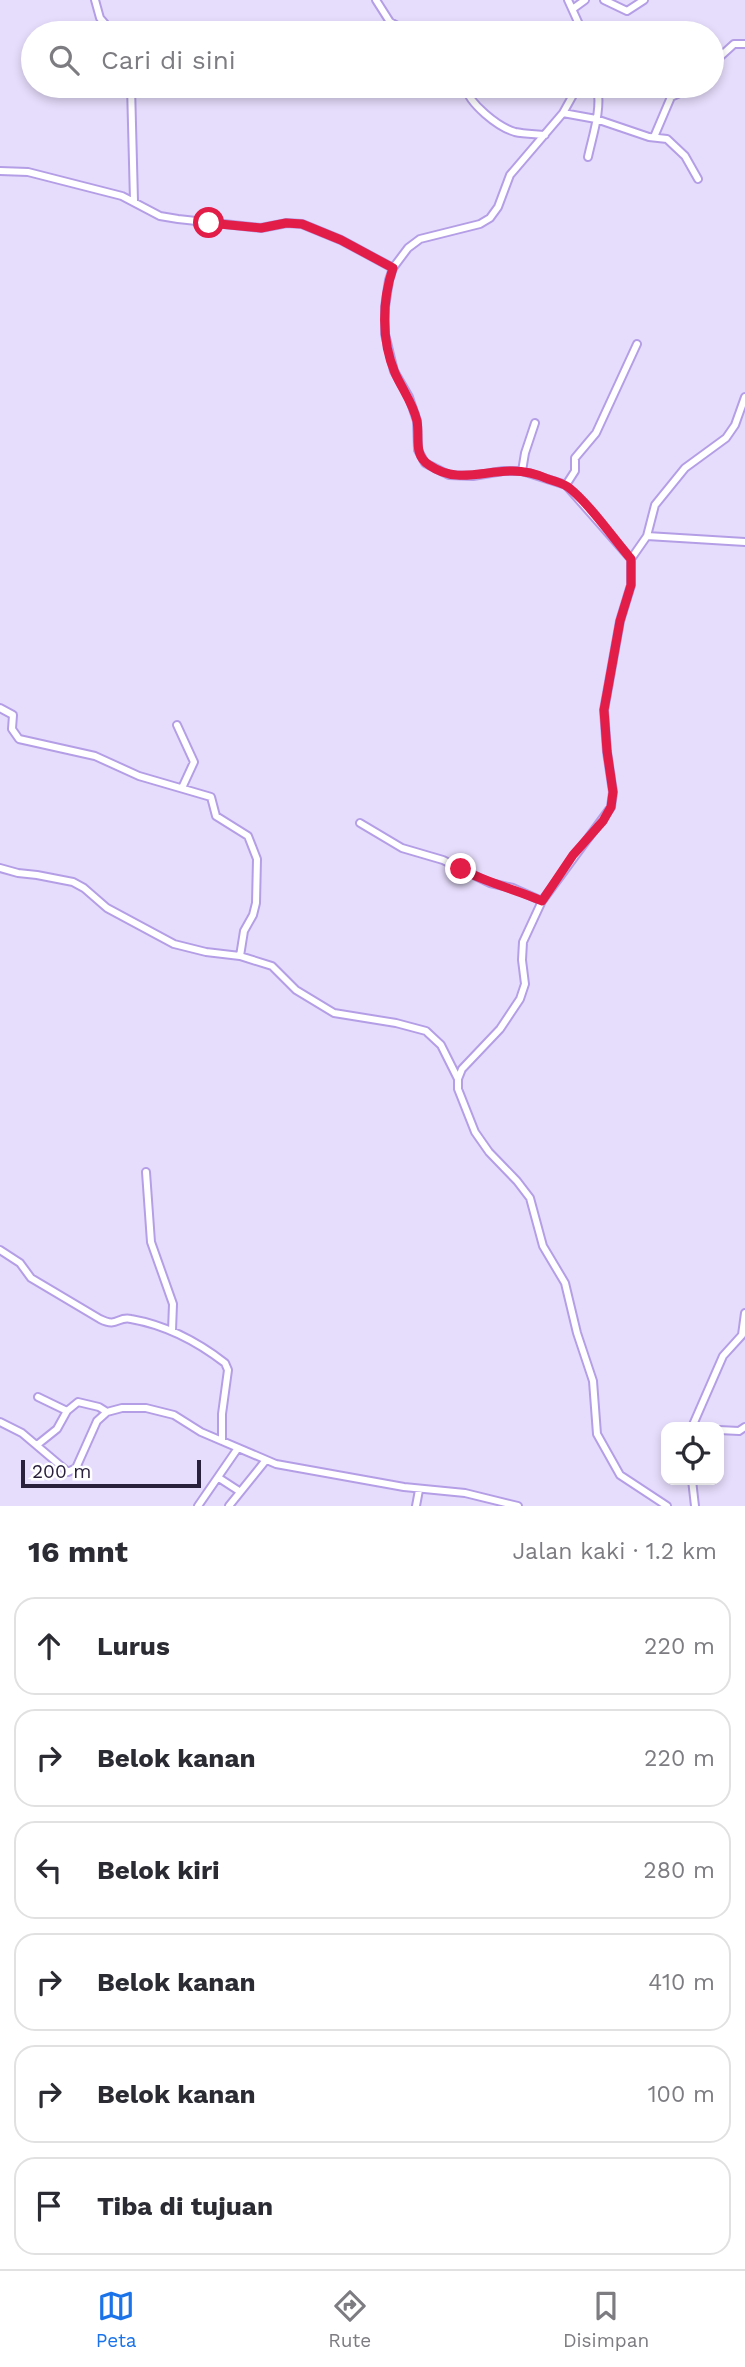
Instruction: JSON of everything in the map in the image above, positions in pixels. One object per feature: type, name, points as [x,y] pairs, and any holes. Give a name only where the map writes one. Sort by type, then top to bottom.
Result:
[{"type":"street","points":[[96,0],[103,21]]},
{"type":"street","points":[[376,0],[389,21]]},
{"type":"street","points":[[568,0],[579,21]]},
{"type":"street","points":[[574,8],[585,0]]},
{"type":"street","points":[[604,0],[627,11],[645,0]]},
{"type":"street","points":[[724,53],[734,44],[745,44]]},
{"type":"street","points":[[131,98],[134,201]]},
{"type":"street","points":[[472,98],[503,127],[517,132],[545,135]]},
{"type":"street","points":[[571,98],[563,113],[510,175],[490,219],[420,239],[408,247],[393,268],[385,307],[385,334],[394,371],[409,397],[417,421],[418,450],[422,459],[440,471],[461,477],[522,471],[566,485],[631,559]]},
{"type":"street","points":[[588,157],[598,98]]},
{"type":"street","points":[[654,137],[671,98]]},
{"type":"street","points":[[563,113],[654,137],[663,137],[687,159],[698,179]]},
{"type":"street","points":[[0,171],[28,172],[134,201],[163,216],[261,228],[286,223],[302,224],[341,240],[393,268]]},
{"type":"street","points":[[566,485],[575,471],[575,458],[596,433],[637,344]]},
{"type":"street","points":[[458,1079],[466,1063],[500,1029],[520,999],[525,984],[523,942],[542,901],[573,855],[603,821],[611,807],[613,792],[604,710],[620,621],[631,585],[631,559],[647,536],[655,505],[685,468],[726,438],[735,425],[745,397]]},
{"type":"street","points":[[522,471],[535,423]]},
{"type":"street","points":[[647,536],[745,542]]},
{"type":"street","points":[[0,708],[13,715],[12,729],[19,739],[95,757],[139,776],[211,797],[216,816],[248,836],[256,854],[256,903],[244,931],[240,956]]},
{"type":"street","points":[[177,726],[194,762],[182,788]]},
{"type":"street","points":[[360,823],[402,848],[443,860],[491,883],[513,888],[542,901]]},
{"type":"street","points":[[0,868],[73,883],[84,888],[107,908],[162,939],[206,952],[240,956],[272,966],[296,990],[334,1013],[426,1031],[441,1045],[458,1079],[460,1097],[475,1132],[530,1198],[542,1246],[565,1283],[577,1333],[593,1381],[597,1434],[620,1475],[667,1506]]},
{"type":"street","points":[[146,1172],[151,1242],[173,1304],[172,1331]]},
{"type":"street","points":[[0,1250],[20,1263],[31,1278],[105,1321],[112,1324],[130,1318],[172,1331],[213,1353],[227,1366],[222,1441]]},
{"type":"street","points":[[694,1422],[723,1356],[742,1335],[745,1313]]},
{"type":"street","points":[[38,1397],[67,1411]]},
{"type":"street","points":[[37,1445],[57,1429],[67,1411],[78,1402],[99,1407],[107,1412]]},
{"type":"street","points":[[0,1422],[22,1433],[64,1472],[74,1471],[97,1421],[107,1412],[122,1408],[146,1408],[164,1412],[266,1460],[349,1479],[372,1480],[419,1490],[465,1493],[518,1506]]},
{"type":"street","points":[[724,1430],[738,1431],[745,1427]]},
{"type":"street","points":[[198,1506],[238,1448]]},
{"type":"street","points":[[229,1506],[266,1460]]},
{"type":"street","points":[[219,1478],[239,1491]]},
{"type":"street","points":[[693,1485],[695,1506]]},
{"type":"street","points":[[416,1506],[419,1490]]},
{"type":"route","points":[[209,223],[261,228],[290,222],[302,224],[341,240],[393,268],[385,307],[385,334],[394,371],[409,397],[417,421],[418,450],[422,459],[429,466],[449,475],[461,477],[522,471],[566,485],[631,559],[630,594],[620,621],[604,710],[613,792],[608,813],[573,855],[542,901],[461,869]]}]
